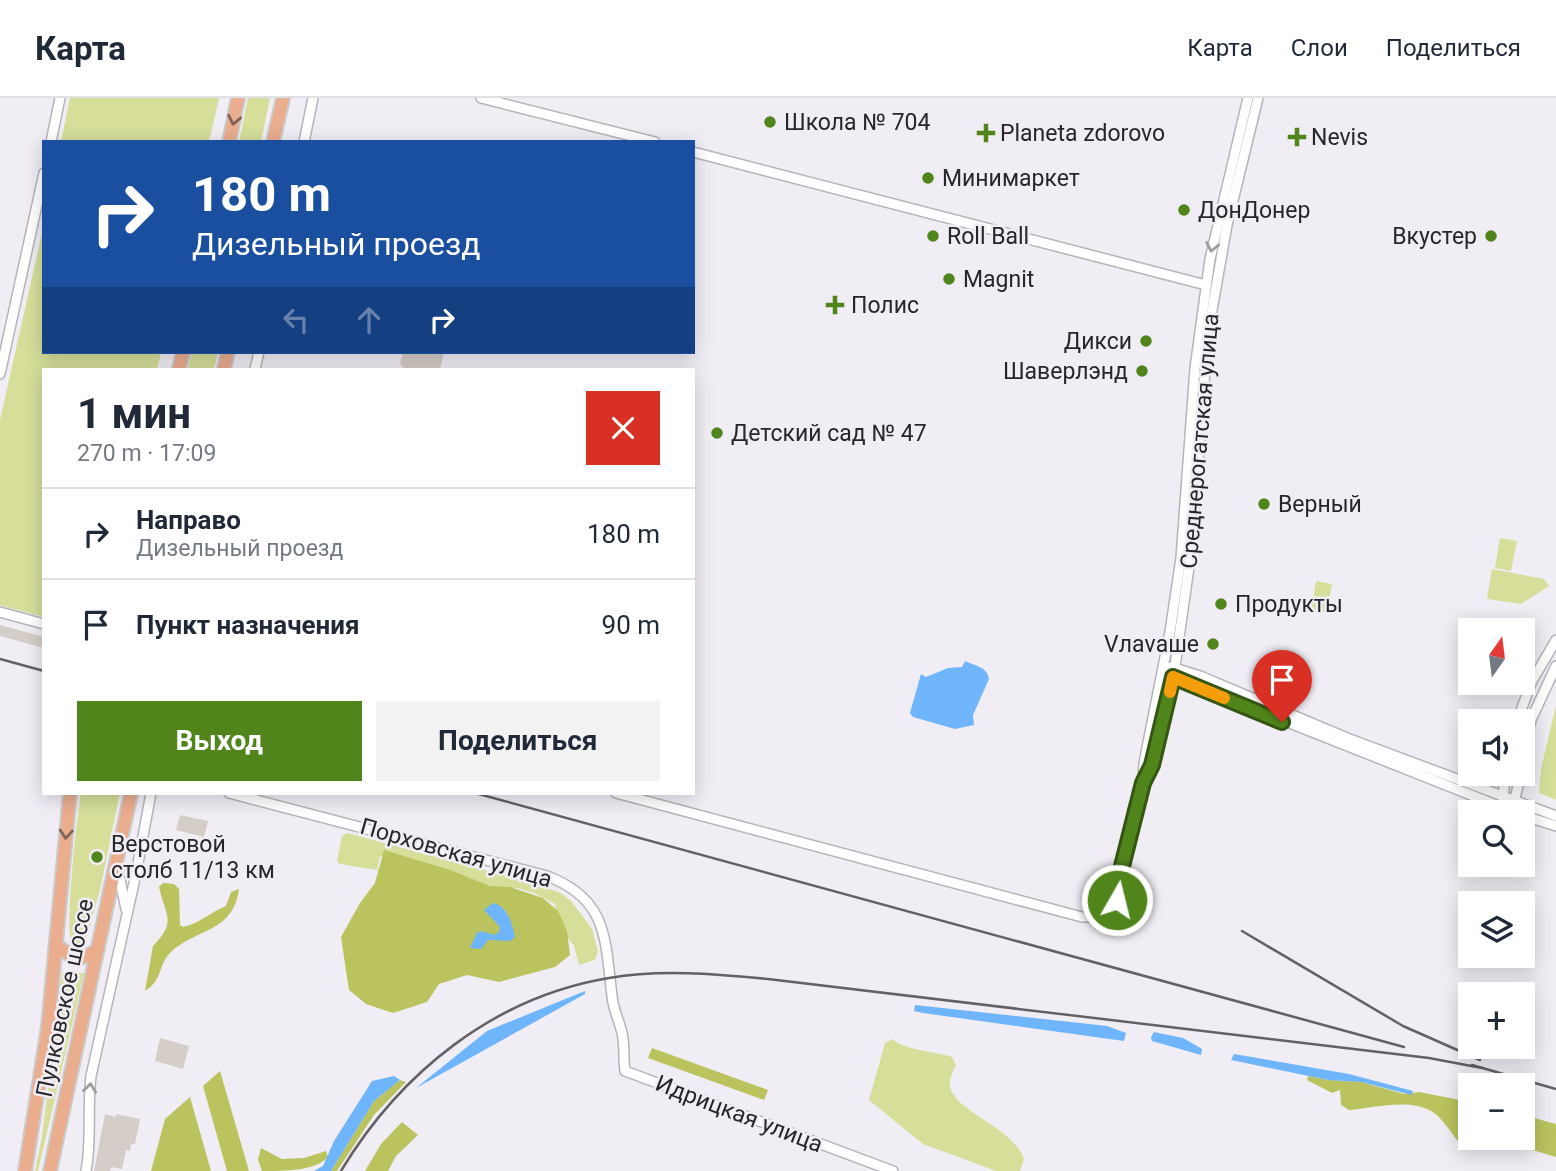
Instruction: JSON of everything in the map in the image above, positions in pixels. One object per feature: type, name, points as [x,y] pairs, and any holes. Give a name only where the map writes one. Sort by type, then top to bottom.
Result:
[{"type":"main road","points":[[229,140],[238,98]]},
{"type":"main road","points":[[273,140],[283,98]]},
{"type":"main road","name":"Пулковское шоссе","points":[[25,1171],[37,1105],[70,795]]},
{"type":"main road","name":"Пулковское шоссе","points":[[50,1171],[131,795]]},
{"type":"main road","points":[[56,945],[75,959],[88,956],[98,948]]},
{"type":"street","points":[[51,140],[60,98]]},
{"type":"street","points":[[304,140],[313,98]]},
{"type":"street","points":[[481,98],[646,140]]},
{"type":"street","name":"Среднерогатская улица","points":[[1114,898],[1143,783],[1144,762],[1181,558],[1195,368],[1211,251],[1248,98]]},
{"type":"street","name":"Среднерогатская улица","points":[[1143,783],[1152,765],[1175,666],[1190,556],[1208,333],[1227,225],[1258,98]]},
{"type":"street","points":[[695,153],[1206,285]]},
{"type":"street","points":[[0,374],[39,213],[42,189]]},
{"type":"street","points":[[0,612],[42,623]]},
{"type":"street","points":[[1522,709],[1532,681],[1556,640]]},
{"type":"street","points":[[1163,669],[1175,666],[1346,738],[1517,800],[1519,786]]},
{"type":"street","points":[[1535,711],[1556,666]]},
{"type":"street","points":[[1163,669],[1173,677],[1484,800]]},
{"type":"street","points":[[1504,786],[1502,794],[1505,800]]},
{"type":"street","points":[[86,1171],[90,1141],[88,1100],[91,1076],[151,795]]},
{"type":"street","name":"Порховская улица","points":[[237,795],[533,873],[572,887],[590,905],[602,925],[612,1000],[623,1036],[625,1071]]},
{"type":"street","points":[[624,795],[1082,917],[1097,917]]},
{"type":"street","points":[[1535,807],[1556,816]]},
{"type":"street","points":[[1535,819],[1556,826]]},
{"type":"street","points":[[117,861],[127,914]]},
{"type":"street","name":"Среднерогатская улица","points":[[1106,898],[1114,898],[1124,909],[1120,920],[1114,924],[1106,925],[1097,917],[1099,902],[1106,898]]},
{"type":"street","name":"Идрицкая улица","points":[[625,1071],[893,1171]]},
{"type":"green space","points":[[70,98],[219,98],[209,140],[61,140]]},
{"type":"green space","points":[[248,98],[270,98],[261,140],[239,140]]},
{"type":"green space","points":[[42,233],[42,354],[161,354],[157,368],[42,368],[42,616],[0,605],[0,420]]},
{"type":"green space","points":[[192,354],[218,354],[214,368],[188,368]]},
{"type":"green space","points":[[1500,538],[1517,541],[1511,571],[1495,568]]},
{"type":"green space","points":[[1492,569],[1544,579],[1549,586],[1521,604],[1487,599]]},
{"type":"green space","points":[[1316,581],[1332,584],[1327,612],[1311,610]]},
{"type":"green space","points":[[1556,705],[1556,800],[1539,793],[1541,769]]},
{"type":"green space","points":[[81,795],[120,795],[100,890],[83,950],[74,953],[69,927]]},
{"type":"green space","points":[[347,833],[530,882],[561,893],[572,902],[592,929],[598,952],[595,960],[579,965],[574,946],[558,921],[555,904],[534,893],[517,888],[468,882],[391,853],[380,857],[377,870],[340,864],[337,861],[342,836]]},
{"type":"green space","points":[[384,850],[450,870],[490,886],[510,887],[543,898],[558,911],[567,931],[570,955],[555,967],[499,982],[467,975],[439,984],[427,1002],[393,1013],[366,1004],[349,990],[341,937],[375,883]]},
{"type":"green space","points":[[163,883],[174,884],[179,889],[180,925],[183,927],[226,906],[231,892],[239,889],[230,914],[222,922],[171,952],[155,982],[145,991],[153,946],[165,931],[168,919],[159,887]]},
{"type":"green space","points":[[62,972],[84,973],[38,1171],[35,1171],[42,1137]]},
{"type":"green space","points":[[892,1039],[913,1048],[952,1057],[956,1065],[950,1083],[954,1095],[1017,1147],[1024,1159],[1020,1171],[996,1171],[923,1144],[869,1100],[885,1043]]},
{"type":"green space","points":[[652,1048],[768,1090],[764,1100],[648,1058]]},
{"type":"green space","points":[[220,1071],[249,1171],[227,1171],[203,1086]]},
{"type":"green space","points":[[1308,1076],[1361,1082],[1404,1094],[1419,1092],[1458,1100],[1458,1141],[1439,1117],[1422,1107],[1401,1104],[1349,1110],[1341,1105],[1340,1090],[1332,1093],[1307,1080]]},
{"type":"green space","points":[[400,1080],[406,1082],[374,1115],[337,1171],[331,1171],[374,1101]]},
{"type":"green space","points":[[190,1097],[211,1171],[151,1171],[165,1119]]},
{"type":"green space","points":[[1535,1118],[1556,1124],[1556,1157],[1532,1150],[1535,1150]]},
{"type":"green space","points":[[402,1122],[418,1135],[396,1156],[388,1171],[365,1171],[381,1144]]},
{"type":"green space","points":[[261,1148],[282,1159],[304,1158],[326,1151],[328,1157],[308,1168],[262,1171],[258,1160]]},
{"type":"water","points":[[965,661],[983,669],[989,679],[973,715],[974,725],[955,729],[913,717],[910,713],[921,674],[926,677],[948,668],[962,667]]},
{"type":"water","points":[[493,903],[506,912],[515,937],[510,941],[488,940],[481,949],[470,948],[477,933],[482,931],[494,935],[499,932],[500,927],[484,910]]},
{"type":"water","points":[[585,991],[585,994],[416,1088],[487,1031]]},
{"type":"water","points":[[915,1005],[1107,1026],[1126,1033],[1124,1041],[923,1013],[914,1011]]},
{"type":"water","points":[[1154,1032],[1183,1038],[1202,1049],[1201,1055],[1152,1041]]},
{"type":"water","points":[[1234,1054],[1349,1074],[1413,1091],[1412,1095],[1361,1082],[1328,1080],[1231,1060]]},
{"type":"water","points":[[394,1076],[400,1080],[374,1101],[331,1171],[314,1171],[323,1166],[334,1141],[372,1081]]},
{"type":"building","points":[[402,354],[444,354],[440,368],[404,368],[400,364]]},
{"type":"building","points":[[0,625],[42,636],[42,647],[0,636]]},
{"type":"building","points":[[180,815],[208,821],[204,837],[176,830]]},
{"type":"building","points":[[160,1038],[189,1046],[183,1069],[155,1061]]},
{"type":"building","points":[[105,1114],[140,1119],[135,1144],[131,1144],[130,1151],[126,1150],[122,1169],[111,1167],[110,1171],[94,1171]]},
{"type":"railway","points":[[0,659],[42,670]]},
{"type":"railway","points":[[482,795],[1404,1047]]},
{"type":"railway","points":[[1242,931],[1403,1026],[1480,1060]]},
{"type":"railway","points":[[341,1171],[392,1102],[421,1072],[454,1045],[527,1002],[567,988],[629,975],[688,973],[768,979],[1429,1058],[1482,1068]]},
{"type":"railway","points":[[1472,1065],[1556,1089]]},
{"type":"slow traffic","points":[[1170,692],[1173,677],[1224,698]]},
{"type":"place","name":"Школа № 704","points":[[770,122]]},
{"type":"place","name":"Planeta zdorovo","points":[[986,133]]},
{"type":"place","name":"Nevis","points":[[1297,137]]},
{"type":"place","name":"Минимаркет","points":[[928,178]]},
{"type":"place","name":"ДонДонер","points":[[1184,210]]},
{"type":"place","name":"Roll Ball","points":[[933,236]]},
{"type":"place","name":"Вкустер","points":[[1491,236]]},
{"type":"place","name":"Magnit","points":[[949,279]]},
{"type":"place","name":"Полис","points":[[835,305]]},
{"type":"place","name":"Дикси","points":[[1146,341]]},
{"type":"place","name":"Шаверлэнд","points":[[1142,371]]},
{"type":"place","name":"Детский сад № 47","points":[[717,433]]},
{"type":"place","name":"Верный","points":[[1264,504]]},
{"type":"place","name":"Продукты","points":[[1221,604]]},
{"type":"place","name":"Vлаvаше","points":[[1213,644]]},
{"type":"place","name":"Верстовой столб 11/13 км","points":[[97,857]]},
{"type":"route","points":[[1117,900],[1114,898],[1128,840],[1143,783],[1152,765],[1173,677],[1282,722]]}]
